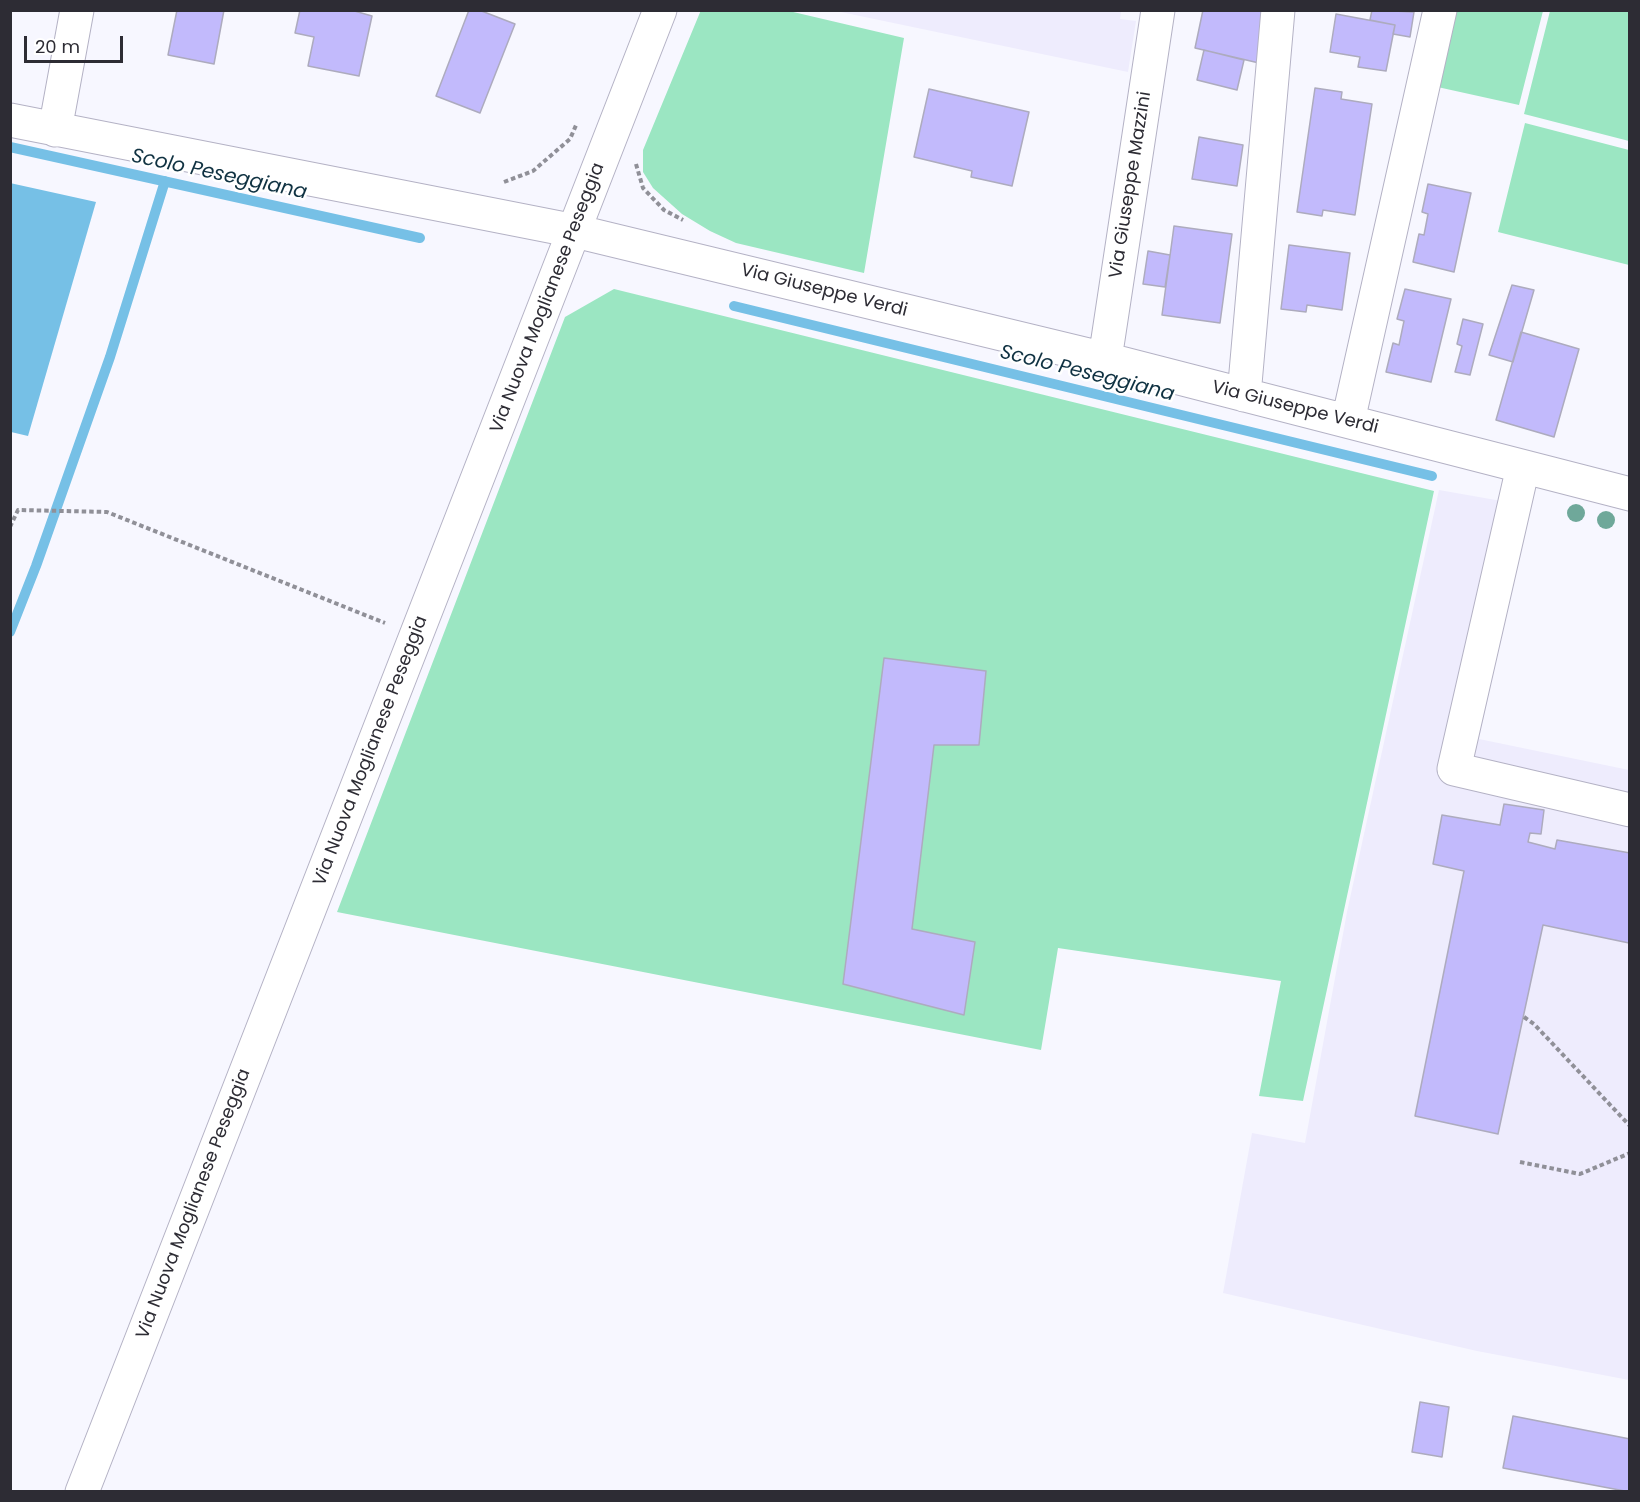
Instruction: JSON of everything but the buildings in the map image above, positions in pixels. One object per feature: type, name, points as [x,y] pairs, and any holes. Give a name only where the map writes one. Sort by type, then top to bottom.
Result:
[{"type":"street","points":[[55,129],[77,10]]},
{"type":"street","name":"Via Nuova Moglianese Peseggia","points":[[82,1491],[660,10]]},
{"type":"street","name":"Via Giuseppe Mazzini","points":[[1105,359],[1158,10]]},
{"type":"street","points":[[1244,395],[1278,10]]},
{"type":"street","points":[[1348,421],[1440,10]]},
{"type":"street","name":"Via Giuseppe Verdi","points":[[10,120],[575,231],[1105,359],[1629,494]]},
{"type":"street","points":[[1523,467],[1454,769],[1629,810]]},
{"type":"path","points":[[502,183],[533,171],[570,139],[580,117]]},
{"type":"path","points":[[10,527],[18,510],[107,512],[416,636]]},
{"type":"path","points":[[1524,1017],[1534,1024],[1629,1126]]},
{"type":"path","points":[[1520,1162],[1580,1174],[1629,1153]]},
{"type":"shaded area","points":[[836,11],[1121,11],[1120,19],[1136,21],[1128,72]]},
{"type":"shaded area","points":[[1439,490],[1530,506],[1479,739],[1629,770],[1629,1380],[1477,1351],[1223,1293],[1252,1133],[1305,1143],[1347,912]]},
{"type":"green space","points":[[701,10],[789,11],[904,38],[864,273],[736,243],[682,214],[653,188],[643,172],[643,150]]},
{"type":"green space","points":[[1448,11],[1543,11],[1519,105],[1433,86]]},
{"type":"green space","points":[[1550,11],[1629,11],[1629,141],[1524,114]]},
{"type":"green space","points":[[1525,123],[1629,150],[1629,265],[1498,232]]},
{"type":"green space","points":[[614,289],[1434,491],[1303,1101],[1259,1096],[1281,981],[1058,948],[1041,1050],[337,912],[565,317]]},
{"type":"water","points":[[10,183],[96,202],[28,436],[11,432]]},
{"type":"waterway","name":"Scolo Peseggiana","points":[[10,147],[420,238]]},
{"type":"waterway","points":[[10,632],[36,566],[110,357],[165,181]]},
{"type":"waterway","name":"Scolo Peseggiana","points":[[734,306],[1432,476]]}]
